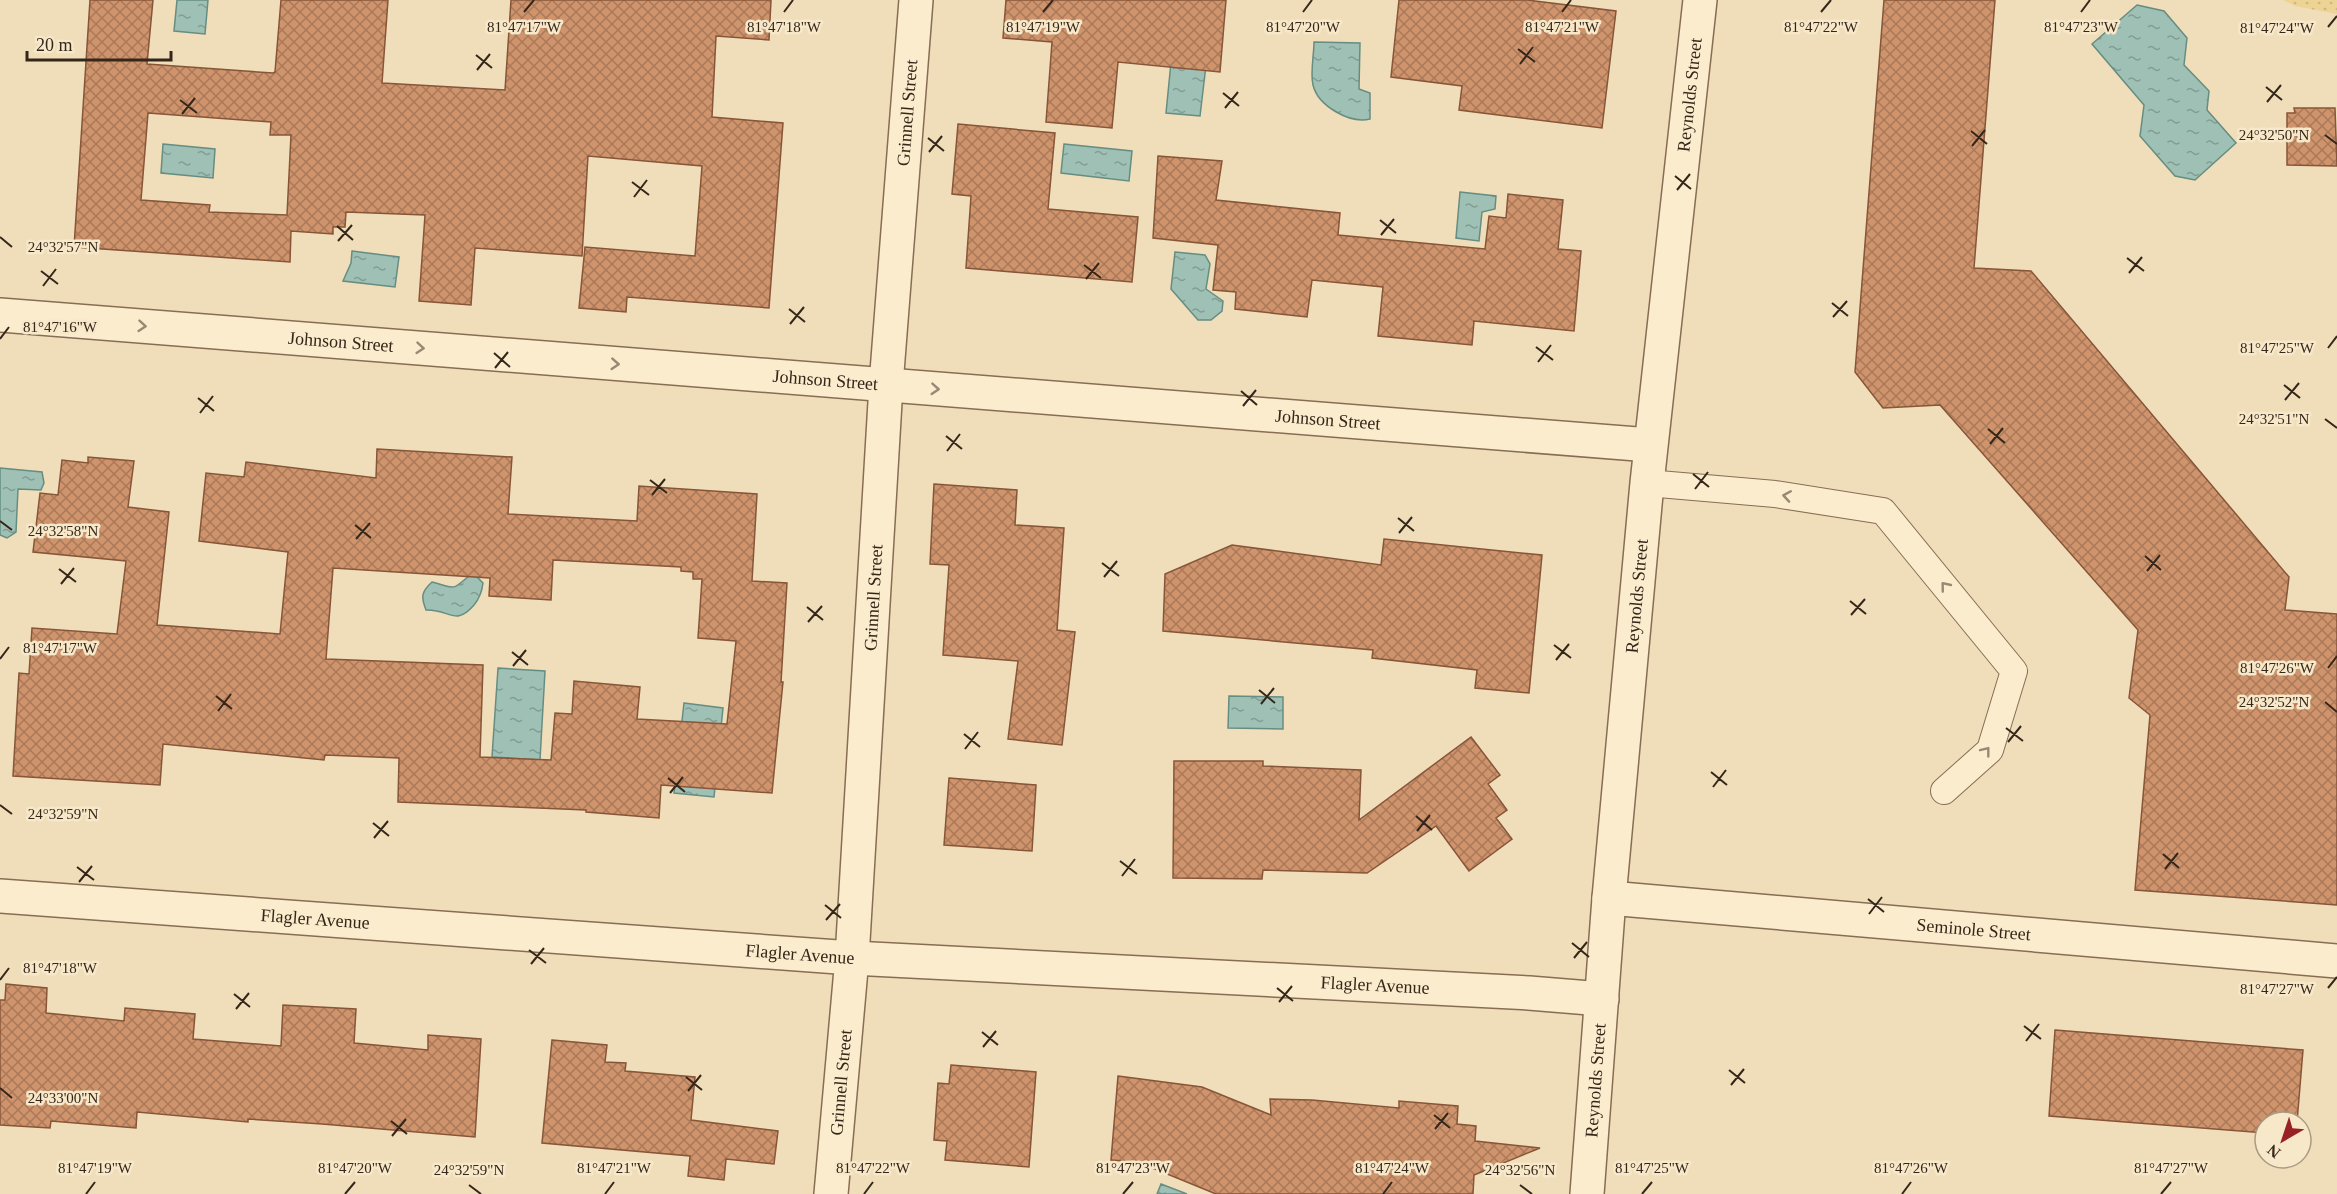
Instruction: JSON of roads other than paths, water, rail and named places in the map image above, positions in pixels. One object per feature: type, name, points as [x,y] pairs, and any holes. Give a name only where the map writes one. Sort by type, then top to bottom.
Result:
[{"type":"street","name":"Grinnell Street","points":[[831,1194],[852,957],[885,385],[916,0]]},
{"type":"street","name":"Reynolds Street","points":[[1587,1194],[1609,898],[1650,445],[1700,0]]},
{"type":"street","name":"Johnson Street","points":[[0,315],[1650,445]]},
{"type":"street","name":"Flagler Avenue","points":[[0,896],[852,957],[1529,993],[1602,999]]},
{"type":"street","name":"Seminole Street","points":[[1609,898],[2337,961]]},
{"type":"lane","points":[[1647,483],[1775,494],[1883,511],[2014,671],[1990,750],[1944,791]]},
{"type":"water","points":[[177,0],[208,0],[205,34],[174,31]]},
{"type":"water","points":[[2137,5],[2164,11],[2187,38],[2184,65],[2209,91],[2207,110],[2236,143],[2195,180],[2175,176],[2140,136],[2144,105],[2092,44]]},
{"type":"water","points":[[1209,40],[1200,116],[1166,113],[1173,42]]},
{"type":"water","points":[[1314,42],[1360,43],[1359,89],[1370,93],[1370,119],[1353,119],[1344,116],[1321,100],[1312,80]]},
{"type":"water","points":[[163,144],[215,149],[213,178],[161,173]]},
{"type":"water","points":[[1064,144],[1132,151],[1129,181],[1061,173]]},
{"type":"water","points":[[1460,192],[1496,196],[1495,209],[1482,212],[1479,241],[1456,238]]},
{"type":"water","points":[[352,251],[399,257],[395,287],[343,281],[351,263]]},
{"type":"water","points":[[1175,252],[1205,255],[1210,264],[1206,289],[1223,301],[1222,311],[1211,320],[1198,320],[1171,289]]},
{"type":"water","points":[[0,468],[42,472],[44,483],[41,490],[18,489],[16,532],[7,538],[0,535]]},
{"type":"water","points":[[470,575],[477,577],[483,583],[478,600],[462,615],[426,610],[423,595],[432,582],[452,587]]},
{"type":"water","points":[[498,668],[545,671],[540,760],[492,757]]},
{"type":"water","points":[[1229,696],[1283,697],[1283,729],[1228,728]]},
{"type":"water","points":[[684,703],[723,708],[714,797],[674,793]]},
{"type":"water","points":[[1161,1184],[1187,1194],[1157,1194]]}]
